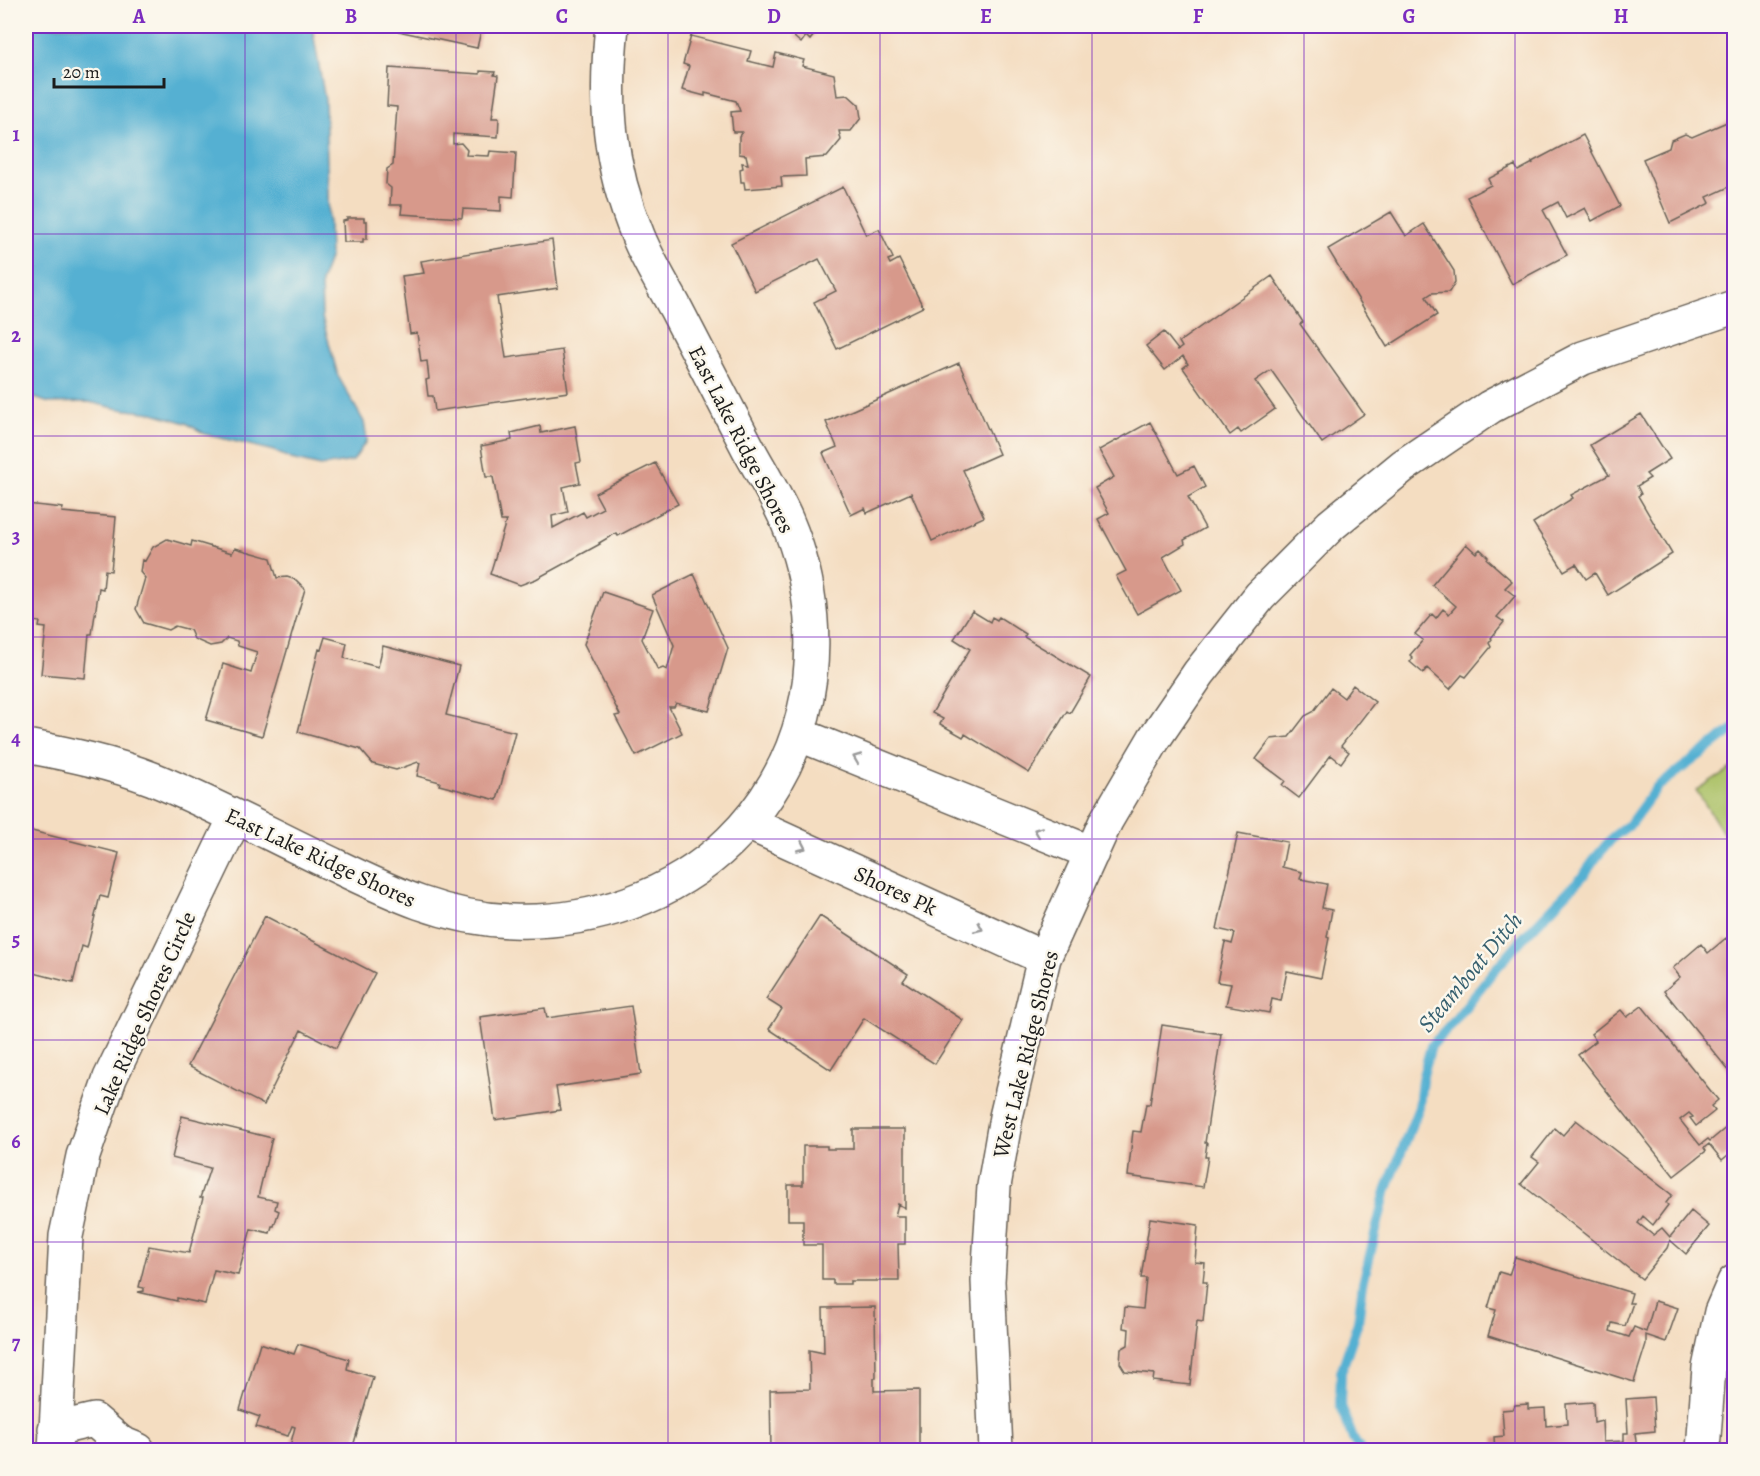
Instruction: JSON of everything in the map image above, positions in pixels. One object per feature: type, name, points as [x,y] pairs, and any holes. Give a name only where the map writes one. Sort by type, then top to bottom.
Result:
[{"type":"street","name":"East Lake Ridge Shores","points":[[26,746],[78,756],[150,778],[404,898],[455,914],[511,921],[566,918],[621,906],[671,886],[712,859],[748,823],[779,778],[798,734],[810,685],[813,633],[804,575],[787,522],[639,237],[620,184],[609,128],[607,72],[612,26]]},
{"type":"street","name":"West Lake Ridge Shores","points":[[996,1450],[988,1281],[994,1186],[1006,1117],[1044,958],[1106,821],[1154,740],[1199,673],[1260,596],[1331,525],[1403,466],[1490,407],[1583,358],[1734,307]]},
{"type":"street","points":[[798,734],[1092,853]]},
{"type":"street","name":"Lake Ridge Shores Circle","points":[[55,1440],[66,1236],[83,1156],[110,1078],[235,818]]},
{"type":"street","name":"Shores Pk","points":[[748,823],[1044,958]]},
{"type":"street","points":[[1703,1450],[1709,1368],[1721,1312],[1734,1282]]},
{"type":"street","name":"Lake Ridge Shores Circle","points":[[55,1440],[94,1420],[121,1443],[138,1450]]},
{"type":"green space","points":[[1734,766],[1734,850],[1696,790]]},
{"type":"water","points":[[26,26],[312,26],[325,100],[330,255],[321,282],[322,317],[338,376],[364,422],[367,440],[353,461],[321,466],[291,459],[274,451],[205,434],[186,423],[153,413],[119,409],[89,402],[49,403],[26,395]]},
{"type":"building","points":[[385,26],[482,26],[477,48],[384,28]]},
{"type":"building","points":[[785,26],[821,26],[810,40],[806,36],[801,43],[794,37],[799,31],[796,28],[791,34],[784,28]]},
{"type":"building","points":[[691,36],[751,51],[748,61],[773,67],[776,53],[804,60],[802,66],[834,74],[837,96],[848,95],[859,105],[861,118],[851,131],[839,131],[841,140],[827,157],[805,159],[806,176],[781,177],[782,186],[745,189],[744,182],[741,182],[740,169],[743,168],[742,163],[748,164],[746,155],[739,154],[739,136],[742,132],[733,132],[731,112],[740,111],[736,101],[682,90],[689,66],[683,64]]},
{"type":"building","points":[[389,68],[480,74],[480,71],[495,72],[494,75],[498,76],[492,118],[499,118],[498,137],[453,134],[453,144],[461,143],[467,150],[466,155],[489,156],[490,151],[516,153],[513,197],[501,196],[501,211],[463,209],[462,218],[401,214],[402,205],[390,205],[391,188],[386,184],[387,169],[393,165],[397,107],[387,106]]},
{"type":"building","points":[[1734,119],[1734,194],[1731,186],[1707,197],[1710,203],[1670,223],[1643,159],[1669,148],[1671,140],[1685,134],[1692,137]]},
{"type":"building","points":[[1583,135],[1620,206],[1592,221],[1585,208],[1566,218],[1558,202],[1543,210],[1567,255],[1512,284],[1467,197],[1491,185],[1488,179],[1515,165],[1518,171]]},
{"type":"building","points":[[843,187],[866,235],[879,229],[893,258],[888,260],[890,264],[899,259],[923,307],[837,349],[814,302],[836,291],[819,259],[755,291],[731,243]]},
{"type":"building","points":[[1391,212],[1406,236],[1424,224],[1454,271],[1455,282],[1449,292],[1432,293],[1426,297],[1437,315],[1387,347],[1328,249]]},
{"type":"building","points":[[347,218],[364,218],[364,221],[367,221],[367,239],[363,239],[363,242],[344,242],[343,221]]},
{"type":"building","points":[[552,240],[558,288],[497,297],[506,358],[562,350],[568,392],[435,411],[433,396],[428,396],[427,361],[421,362],[417,333],[410,334],[402,276],[424,273],[421,261]]},
{"type":"building","points":[[1272,276],[1303,322],[1300,324],[1364,414],[1322,443],[1271,370],[1255,381],[1275,409],[1241,433],[1238,429],[1230,435],[1183,368],[1188,364],[1183,356],[1165,370],[1146,346],[1164,332],[1178,350],[1182,347],[1179,342]]},
{"type":"building","points":[[959,363],[999,454],[963,470],[984,517],[932,541],[911,493],[867,513],[865,508],[851,515],[823,453],[837,447],[826,422]]},
{"type":"building","points":[[1641,414],[1670,459],[1646,474],[1650,478],[1637,486],[1641,494],[1638,496],[1672,554],[1608,595],[1595,573],[1586,579],[1576,564],[1564,571],[1533,523],[1573,498],[1571,495],[1609,475],[1590,445]]},
{"type":"building","points":[[1150,422],[1178,474],[1194,466],[1205,487],[1188,497],[1205,528],[1184,540],[1185,544],[1163,557],[1181,590],[1137,614],[1116,576],[1126,571],[1098,519],[1109,513],[1095,488],[1114,477],[1099,450]]},
{"type":"building","points":[[540,426],[541,433],[575,426],[581,462],[576,463],[580,483],[563,487],[568,512],[552,516],[553,528],[583,512],[586,517],[603,508],[595,493],[655,463],[678,504],[618,536],[616,533],[536,579],[520,585],[490,574],[506,521],[501,521],[493,477],[486,477],[481,446],[512,440],[511,433]]},
{"type":"building","points":[[26,504],[63,508],[62,512],[116,517],[111,571],[105,570],[103,589],[99,588],[92,634],[89,634],[85,678],[41,674],[46,628],[39,627],[40,622],[34,621],[33,633],[26,633]]},
{"type":"building","points":[[167,539],[191,546],[192,541],[232,553],[235,548],[271,558],[277,578],[287,577],[296,580],[305,589],[262,736],[206,720],[223,664],[251,673],[257,652],[238,646],[237,641],[227,638],[221,644],[210,646],[194,639],[190,630],[175,626],[168,630],[144,623],[136,609],[145,578],[140,572],[142,560],[145,561],[153,547]]},
{"type":"building","points":[[1466,544],[1476,553],[1480,549],[1488,557],[1487,559],[1512,581],[1505,588],[1515,596],[1497,617],[1504,622],[1491,638],[1489,643],[1491,647],[1466,677],[1462,675],[1450,689],[1427,668],[1423,673],[1410,662],[1413,658],[1410,655],[1423,640],[1415,634],[1432,614],[1436,618],[1443,609],[1449,614],[1456,606],[1432,585]]},
{"type":"building","points":[[694,574],[728,648],[709,711],[676,703],[674,707],[669,707],[682,733],[636,756],[615,716],[620,715],[584,644],[603,592],[653,609],[642,639],[658,670],[663,668],[667,670],[674,645],[652,595]]},
{"type":"building","points":[[972,611],[990,622],[992,617],[997,620],[999,617],[1026,634],[1024,637],[1091,677],[1070,713],[1067,711],[1029,773],[965,734],[963,737],[940,724],[943,719],[932,713],[970,649],[954,639]]},
{"type":"building","points":[[325,637],[347,643],[344,658],[378,667],[383,646],[459,666],[446,715],[515,732],[497,800],[439,785],[440,782],[417,776],[420,763],[418,762],[396,770],[373,764],[360,749],[298,732],[319,649],[321,650]]},
{"type":"building","points":[[1353,685],[1375,702],[1341,746],[1349,752],[1341,763],[1331,755],[1299,798],[1282,785],[1285,781],[1256,759],[1271,739],[1289,737],[1305,716],[1313,712],[1331,688],[1344,698]]},
{"type":"building","points":[[28,830],[119,853],[108,898],[100,896],[87,948],[82,946],[73,983],[26,971],[26,838]]},
{"type":"building","points":[[1238,833],[1287,842],[1282,867],[1302,872],[1300,879],[1327,884],[1322,908],[1332,910],[1321,978],[1287,971],[1281,1001],[1272,999],[1269,1013],[1226,1005],[1231,984],[1217,982],[1225,942],[1232,944],[1235,933],[1217,929]]},
{"type":"building","points":[[265,916],[375,973],[336,1048],[301,1030],[264,1105],[188,1066]]},
{"type":"building","points":[[820,916],[908,974],[903,981],[963,1020],[935,1064],[864,1018],[831,1070],[769,1029],[782,1009],[766,999]]},
{"type":"building","points":[[1726,938],[1734,948],[1734,1077],[1664,991],[1680,977],[1673,968],[1701,944],[1708,953]]},
{"type":"building","points":[[631,1006],[641,1074],[556,1087],[560,1110],[495,1120],[480,1017],[545,1008],[547,1018]]},
{"type":"building","points":[[1642,1006],[1718,1100],[1711,1106],[1715,1111],[1696,1126],[1689,1113],[1680,1120],[1700,1145],[1708,1139],[1710,1141],[1734,1121],[1734,1150],[1722,1160],[1709,1144],[1704,1148],[1706,1151],[1674,1176],[1578,1055],[1596,1041],[1591,1034],[1621,1010],[1627,1017]]},
{"type":"building","points":[[1162,1025],[1221,1034],[1205,1143],[1207,1143],[1205,1157],[1208,1157],[1203,1187],[1128,1176],[1133,1131],[1141,1132],[1146,1104],[1150,1104]]},
{"type":"building","points":[[182,1116],[272,1138],[258,1197],[277,1201],[275,1209],[279,1211],[274,1226],[270,1233],[251,1229],[238,1275],[214,1270],[205,1304],[177,1298],[177,1301],[138,1292],[144,1291],[144,1288],[139,1287],[149,1246],[189,1253],[203,1198],[200,1198],[210,1168],[172,1158]]},
{"type":"building","points":[[1576,1120],[1672,1195],[1666,1203],[1668,1205],[1653,1225],[1643,1216],[1638,1223],[1653,1235],[1662,1228],[1670,1237],[1691,1211],[1709,1226],[1686,1254],[1670,1240],[1667,1248],[1642,1279],[1521,1184],[1539,1162],[1532,1157],[1555,1128],[1563,1135]]},
{"type":"building","points":[[853,1129],[905,1129],[905,1208],[898,1204],[895,1216],[905,1216],[905,1244],[898,1244],[899,1281],[850,1281],[850,1284],[833,1284],[833,1280],[822,1280],[822,1245],[803,1245],[803,1220],[788,1220],[788,1185],[803,1185],[803,1146],[853,1149]]},
{"type":"building","points":[[1150,1218],[1198,1225],[1195,1262],[1205,1263],[1203,1282],[1207,1282],[1203,1322],[1197,1321],[1190,1385],[1153,1381],[1154,1374],[1125,1371],[1120,1363],[1121,1349],[1128,1345],[1129,1329],[1123,1328],[1125,1307],[1143,1309],[1146,1278],[1141,1278]]},
{"type":"building","points":[[1515,1257],[1632,1293],[1629,1303],[1633,1303],[1625,1326],[1612,1323],[1610,1331],[1629,1337],[1634,1327],[1646,1332],[1655,1301],[1678,1308],[1666,1342],[1646,1335],[1646,1344],[1634,1382],[1488,1336],[1496,1310],[1488,1308],[1499,1272],[1509,1275]]},
{"type":"building","points":[[875,1307],[876,1378],[874,1378],[874,1391],[919,1390],[919,1450],[771,1450],[770,1390],[810,1389],[809,1350],[824,1353],[823,1308]]},
{"type":"building","points":[[260,1343],[294,1354],[298,1344],[349,1359],[347,1369],[373,1377],[352,1450],[289,1450],[295,1427],[292,1426],[288,1436],[256,1427],[260,1417],[240,1410]]},
{"type":"building","points":[[1653,1397],[1655,1431],[1635,1433],[1637,1450],[1495,1450],[1494,1437],[1504,1436],[1502,1410],[1513,1409],[1515,1405],[1528,1404],[1528,1409],[1545,1408],[1546,1426],[1567,1424],[1566,1404],[1593,1402],[1594,1423],[1602,1421],[1603,1442],[1624,1441],[1624,1433],[1628,1433],[1626,1399]]},
{"type":"waterway","name":"Steamboat Ditch","points":[[1360,1450],[1353,1439],[1340,1403],[1341,1372],[1358,1322],[1363,1283],[1385,1194],[1419,1107],[1422,1079],[1431,1046],[1522,939],[1583,876],[1614,836],[1630,824],[1657,787],[1734,729]]}]
